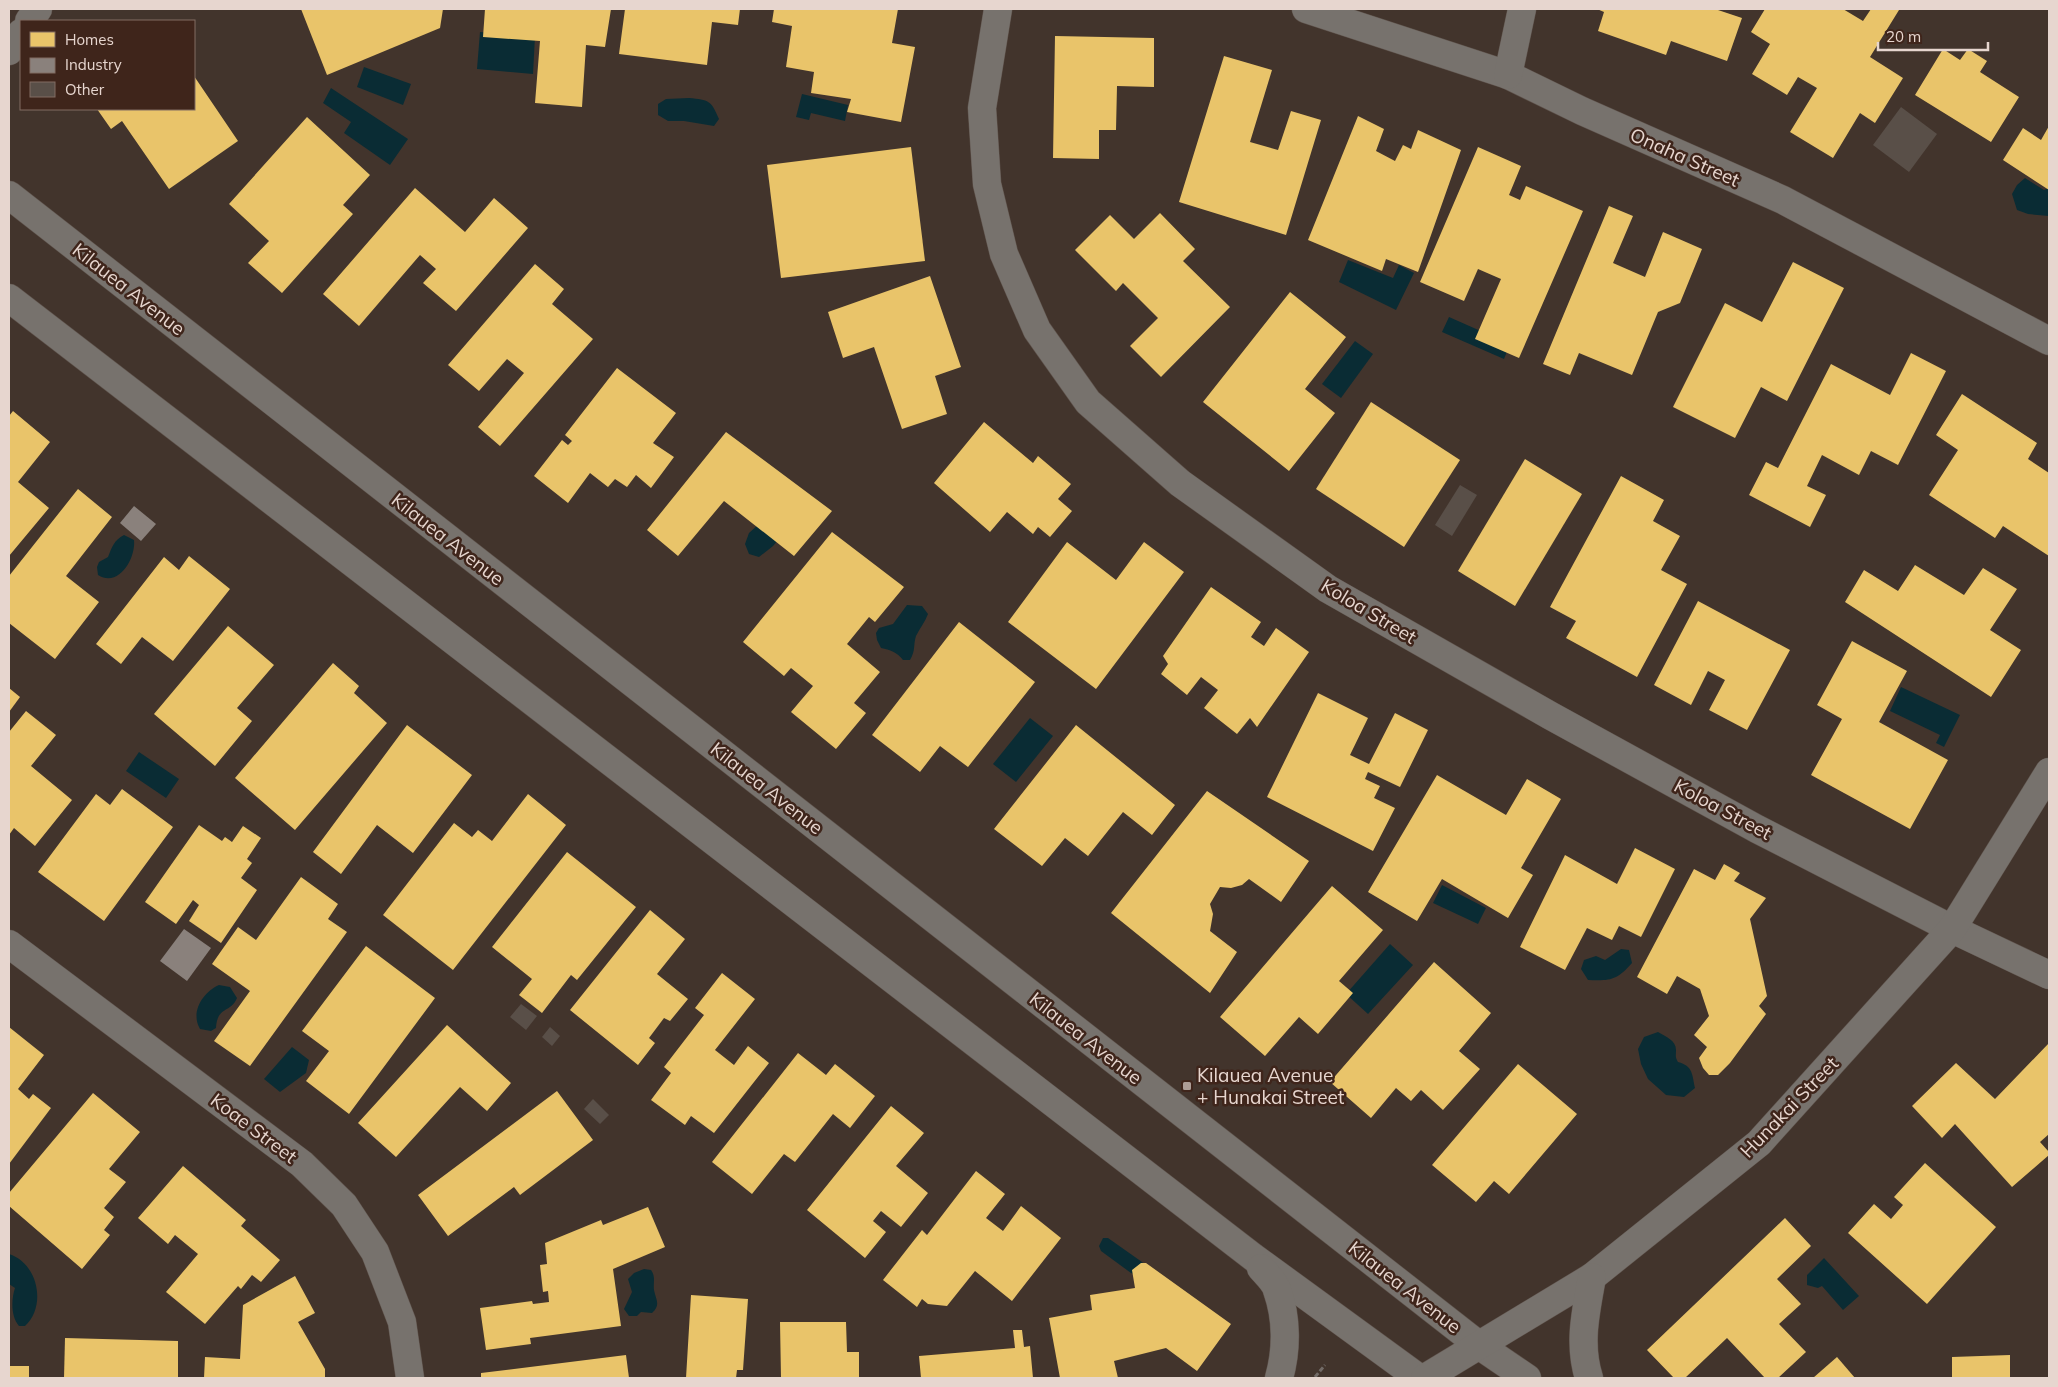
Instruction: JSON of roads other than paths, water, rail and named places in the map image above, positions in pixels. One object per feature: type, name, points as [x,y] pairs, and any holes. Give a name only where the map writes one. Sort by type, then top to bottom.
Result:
[{"type":"street","points":[[30,20],[38,9]]},
{"type":"street","name":"Koloa Street","points":[[998,9],[982,108],[987,184],[1004,254],[1037,330],[1088,402],[1180,483],[1328,589],[1551,716],[1740,820],[1952,929],[2049,975]]},
{"type":"street","name":"Onaha Street","points":[[1306,9],[1508,75],[1582,111],[1783,200],[2049,341]]},
{"type":"street","points":[[1508,75],[1522,9]]},
{"type":"street","points":[[9,51],[20,34]]},
{"type":"street","name":"Kilauea Avenue","points":[[9,195],[1480,1346],[1527,1378]]},
{"type":"street","points":[[9,298],[1253,1257],[1419,1378]]},
{"type":"street","name":"Hunakai Street","points":[[1425,1378],[1592,1277],[1759,1143],[1952,929],[2049,772]]},
{"type":"street","name":"Koae Street","points":[[9,944],[302,1164],[344,1205],[379,1260],[402,1322],[410,1378]]},
{"type":"street","points":[[1253,1257],[1277,1288],[1285,1330],[1284,1361],[1279,1378]]},
{"type":"street","points":[[1589,1378],[1584,1363],[1584,1320],[1592,1277]]},
{"type":"water","points":[[480,32],[535,36],[533,74],[477,69]]},
{"type":"water","points":[[364,67],[411,84],[403,105],[357,87]]},
{"type":"water","points":[[331,88],[408,139],[390,165],[344,133],[351,122],[323,103]]},
{"type":"water","points":[[802,94],[848,105],[845,121],[811,113],[809,120],[796,117]]},
{"type":"water","points":[[666,99],[701,99],[708,102],[714,108],[719,119],[714,126],[684,121],[668,121],[658,115],[658,104]]},
{"type":"water","points":[[2025,178],[2044,190],[2049,188],[2049,216],[2028,214],[2017,210],[2012,194],[2017,185]]},
{"type":"water","points":[[1348,260],[1393,278],[1399,265],[1414,273],[1396,310],[1339,282]]},
{"type":"water","points":[[1449,317],[1510,344],[1504,359],[1442,332]]},
{"type":"water","points":[[1355,341],[1373,354],[1341,398],[1322,384]]},
{"type":"water","points":[[759,524],[784,533],[773,546],[759,557],[749,554],[745,544],[749,533]]},
{"type":"water","points":[[124,535],[134,540],[132,555],[125,569],[113,578],[98,575],[97,567],[99,562],[108,557],[112,547]]},
{"type":"water","points":[[907,605],[922,606],[928,614],[916,636],[910,660],[903,660],[893,652],[881,648],[876,633],[879,628],[893,624]]},
{"type":"water","points":[[1901,687],[1960,715],[1944,747],[1936,743],[1940,735],[1890,711]]},
{"type":"water","points":[[1030,718],[1053,736],[1016,782],[993,764]]},
{"type":"water","points":[[139,752],[179,779],[166,798],[126,771]]},
{"type":"water","points":[[1442,885],[1486,908],[1478,924],[1433,903]]},
{"type":"water","points":[[1390,944],[1413,965],[1368,1014],[1346,994]]},
{"type":"water","points":[[1621,949],[1629,950],[1632,963],[1627,969],[1618,976],[1608,980],[1588,980],[1581,969],[1584,960],[1596,956],[1605,960]]},
{"type":"water","points":[[219,985],[230,987],[237,998],[219,1016],[216,1028],[211,1031],[200,1029],[197,1023],[197,1009],[208,992]]},
{"type":"water","points":[[1658,1032],[1672,1041],[1676,1047],[1678,1062],[1687,1066],[1691,1071],[1695,1088],[1684,1097],[1666,1095],[1648,1079],[1641,1064],[1638,1049],[1644,1037]]},
{"type":"water","points":[[292,1047],[309,1060],[306,1073],[280,1092],[264,1079]]},
{"type":"water","points":[[1103,1238],[1108,1238],[1145,1265],[1136,1275],[1131,1273],[1101,1251],[1099,1246]]},
{"type":"water","points":[[9,1254],[27,1266],[33,1275],[36,1286],[36,1308],[32,1318],[25,1326],[19,1326],[14,1318],[12,1303],[15,1288],[9,1284]]},
{"type":"water","points":[[1824,1258],[1859,1296],[1843,1310],[1822,1286],[1818,1288],[1807,1285],[1807,1275]]},
{"type":"water","points":[[644,1269],[651,1270],[653,1275],[656,1307],[652,1313],[641,1312],[637,1316],[629,1316],[624,1309],[632,1292],[628,1279],[634,1273]]},
{"type":"place","name":"Kilauea Avenue + Hunakai Street","points":[[1187,1086]]}]
